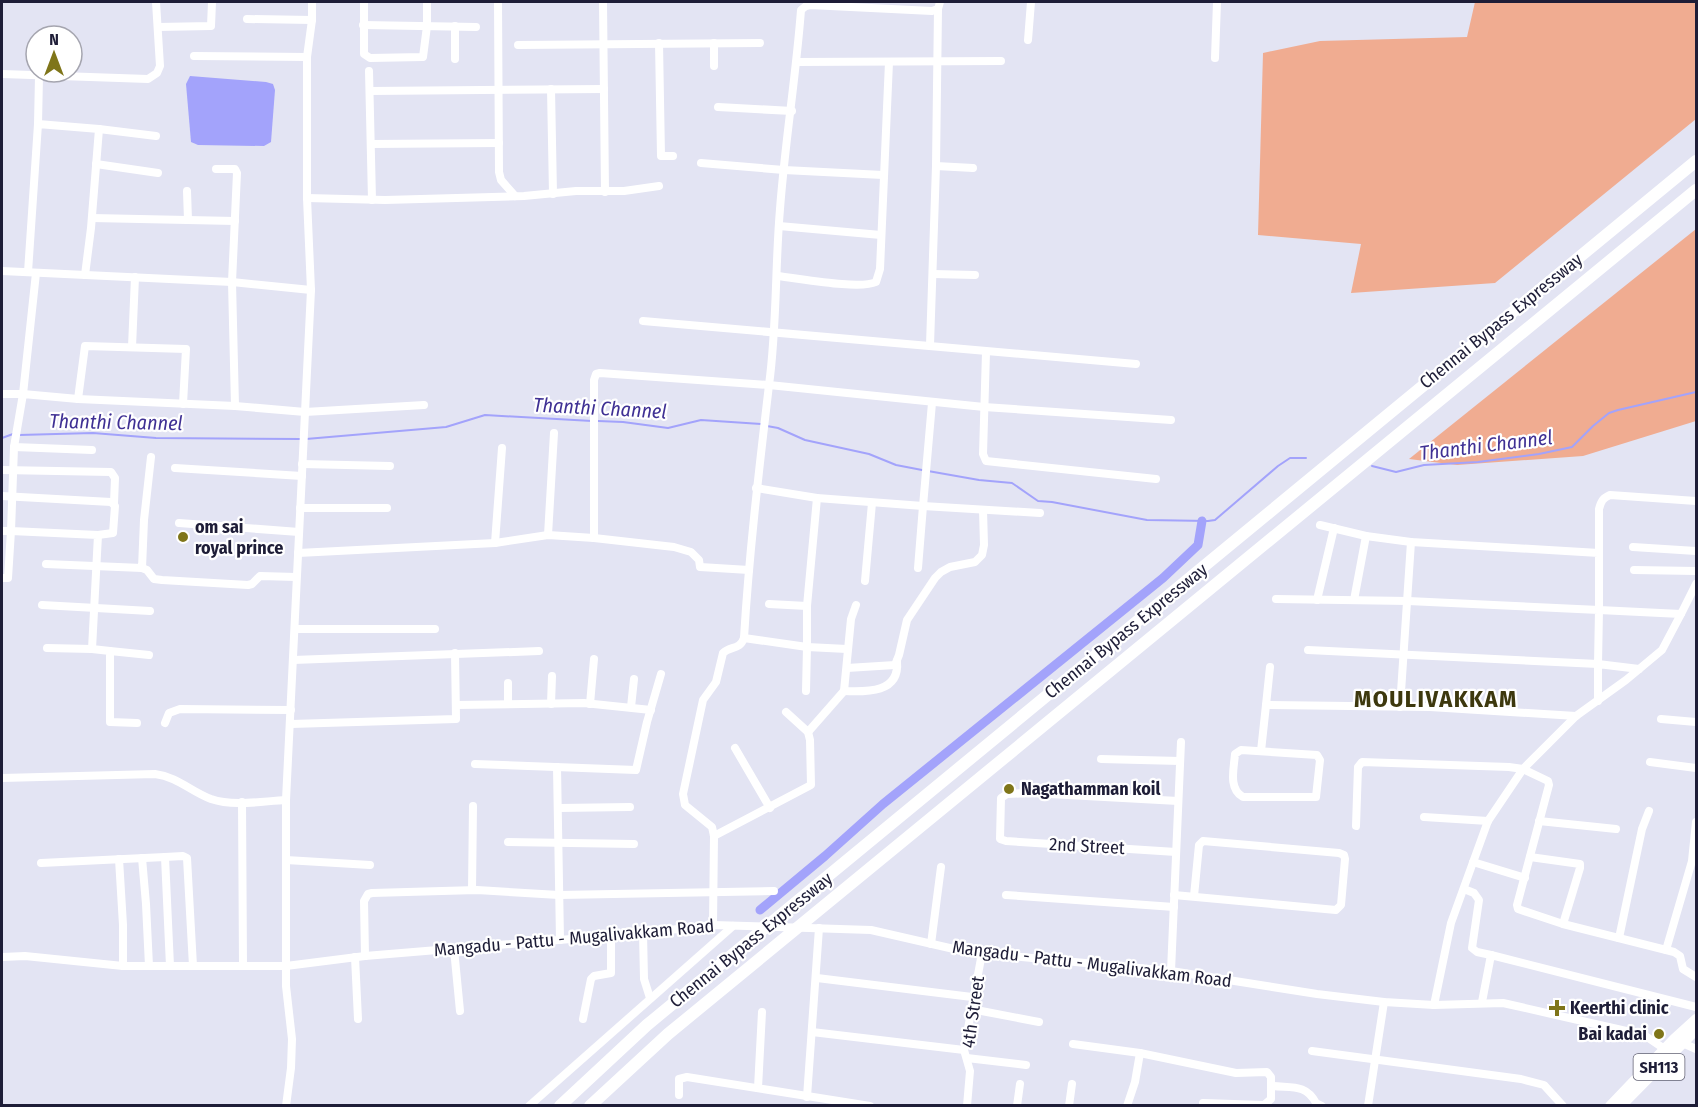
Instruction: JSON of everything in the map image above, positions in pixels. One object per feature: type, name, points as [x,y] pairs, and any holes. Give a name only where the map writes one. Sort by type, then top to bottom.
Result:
[{"type":"highway","name":"Chennai Bypass Expressway","points":[[560,1106],[647,1025],[1696,160]]},
{"type":"highway","name":"Chennai Bypass Expressway","points":[[590,1106],[668,1034],[1696,190]]},
{"type":"main road","name":"SH113","points":[[1611,1106],[1678,1041],[1696,1019]]},
{"type":"main road","name":"SH113","points":[[1678,1041],[1696,1030]]},
{"type":"main road","name":"SH113","points":[[1621,1106],[1668,1051]]},
{"type":"street","points":[[84,77],[148,79],[157,73],[160,66],[156,2]]},
{"type":"street","points":[[158,27],[211,27],[212,2]]},
{"type":"street","points":[[286,1106],[292,1039],[286,966],[286,800],[311,290],[307,198],[307,57],[312,2]]},
{"type":"street","points":[[364,2],[364,50],[370,58],[423,57],[427,2]]},
{"type":"street","points":[[498,2],[500,177],[515,196]]},
{"type":"street","points":[[603,2],[605,192]]},
{"type":"street","points":[[1028,40],[1031,2]]},
{"type":"street","points":[[1215,58],[1217,2]]},
{"type":"street","points":[[713,925],[714,836],[712,826],[685,806],[683,794],[703,700],[714,686],[723,653],[738,648],[744,638],[756,488],[770,385],[784,170],[802,6],[932,11],[939,5]]},
{"type":"street","points":[[930,345],[939,5]]},
{"type":"street","points":[[247,19],[312,20]]},
{"type":"street","points":[[363,25],[476,27]]},
{"type":"street","points":[[455,27],[455,59]]},
{"type":"street","points":[[659,43],[661,156],[673,156]]},
{"type":"street","points":[[714,43],[714,66]]},
{"type":"street","points":[[518,45],[760,43]]},
{"type":"street","points":[[194,56],[307,57]]},
{"type":"street","points":[[797,62],[1001,62]]},
{"type":"street","points":[[777,276],[852,284],[876,282],[881,235],[890,62]]},
{"type":"street","points":[[369,71],[372,200]]},
{"type":"street","points":[[2,74],[24,75]]},
{"type":"street","points":[[2,578],[8,578],[14,447],[23,394],[32,273],[39,84]]},
{"type":"street","points":[[551,89],[553,194]]},
{"type":"street","points":[[370,92],[604,89]]},
{"type":"street","points":[[718,107],[792,111]]},
{"type":"street","points":[[38,124],[156,136]]},
{"type":"street","points":[[85,275],[99,129]]},
{"type":"street","points":[[371,144],[499,143]]},
{"type":"street","points":[[701,163],[883,175]]},
{"type":"street","points":[[96,164],[158,173]]},
{"type":"street","points":[[936,166],[973,168]]},
{"type":"street","points":[[216,169],[235,169],[237,171],[232,282],[234,406]]},
{"type":"street","points":[[307,198],[372,200],[515,196],[624,191],[659,186]]},
{"type":"street","points":[[187,191],[188,220]]},
{"type":"street","points":[[92,218],[235,221]]},
{"type":"street","points":[[779,226],[881,235]]},
{"type":"street","points":[[2,271],[232,282],[311,290]]},
{"type":"street","points":[[933,274],[975,275]]},
{"type":"street","points":[[132,347],[135,277]]},
{"type":"street","points":[[643,321],[1136,364]]},
{"type":"street","points":[[78,399],[85,346],[186,349],[183,404]]},
{"type":"street","points":[[986,352],[983,454],[986,460],[1156,479]]},
{"type":"street","points":[[594,538],[594,380],[596,374],[600,373],[770,385],[932,403],[1171,420]]},
{"type":"street","points":[[2,394],[305,412],[424,405]]},
{"type":"street","points":[[918,568],[932,403]]},
{"type":"street","points":[[548,535],[554,433]]},
{"type":"street","points":[[14,447],[92,450]]},
{"type":"street","points":[[495,543],[502,448]]},
{"type":"street","points":[[142,568],[144,520],[151,457]]},
{"type":"street","points":[[302,464],[390,466]]},
{"type":"street","points":[[175,468],[302,476]]},
{"type":"street","points":[[2,470],[111,472],[115,478],[113,533],[98,535],[2,531]]},
{"type":"street","points":[[756,488],[817,498],[872,503],[1040,513]]},
{"type":"street","points":[[1598,701],[1600,503],[1610,495],[1696,501]]},
{"type":"street","points":[[2,496],[114,503]]},
{"type":"street","points":[[806,691],[807,606],[817,498]]},
{"type":"street","points":[[865,581],[872,503]]},
{"type":"street","points":[[300,508],[387,508]]},
{"type":"street","points":[[844,691],[863,692],[884,688],[894,679],[897,674],[897,661],[907,620],[935,578],[950,567],[975,562],[982,555],[983,510]]},
{"type":"street","points":[[179,523],[299,532]]},
{"type":"street","points":[[1320,525],[1366,536],[1411,542],[1599,553]]},
{"type":"street","points":[[1317,600],[1334,528]]},
{"type":"street","points":[[92,650],[98,535]]},
{"type":"street","points":[[298,553],[495,543],[548,535],[674,547],[691,552],[699,560],[700,567],[748,570]]},
{"type":"street","points":[[1354,600],[1366,536]]},
{"type":"street","points":[[1400,707],[1411,542]]},
{"type":"street","points":[[1633,547],[1696,551]]},
{"type":"street","points":[[46,564],[142,568],[147,570],[154,579],[248,585],[260,576],[296,577]]},
{"type":"street","points":[[1634,570],[1696,571]]},
{"type":"street","points":[[1434,1005],[1451,923],[1488,821],[1523,769],[1576,716],[1662,650],[1696,584]]},
{"type":"street","points":[[1276,599],[1408,601],[1681,614]]},
{"type":"street","points":[[769,604],[807,606]]},
{"type":"street","points":[[808,732],[844,691],[851,619],[856,604]]},
{"type":"street","points":[[42,605],[150,611]]},
{"type":"street","points":[[295,629],[435,629]]},
{"type":"street","points":[[744,638],[807,647],[847,649]]},
{"type":"street","points":[[47,648],[149,655]]},
{"type":"street","points":[[1308,650],[1598,664],[1639,669]]},
{"type":"street","points":[[110,651],[110,722],[138,723]]},
{"type":"street","points":[[293,660],[539,651]]},
{"type":"street","points":[[291,724],[456,719],[455,653]]},
{"type":"street","points":[[590,704],[594,659]]},
{"type":"street","points":[[847,668],[889,666],[895,665],[897,661]]},
{"type":"street","points":[[1261,751],[1270,667]]},
{"type":"street","points":[[475,764],[636,770],[661,674]]},
{"type":"street","points":[[551,704],[552,676]]},
{"type":"street","points":[[631,707],[634,679]]},
{"type":"street","points":[[508,683],[508,704]]},
{"type":"street","points":[[456,705],[590,704],[651,710]]},
{"type":"street","points":[[1266,705],[1430,707],[1576,716]]},
{"type":"street","points":[[165,723],[169,712],[180,709],[291,710]]},
{"type":"street","points":[[714,836],[811,785],[808,732],[786,712]]},
{"type":"street","points":[[1661,719],[1696,722]]},
{"type":"street","points":[[1171,971],[1181,742]]},
{"type":"street","points":[[735,748],[770,808]]},
{"type":"street","points":[[1241,750],[1261,751],[1317,755],[1320,760],[1316,797],[1243,797],[1239,795],[1233,787],[1235,753],[1241,750]]},
{"type":"street","points":[[1101,759],[1180,761]]},
{"type":"street","points":[[1356,826],[1358,768],[1362,762],[1523,769],[1549,782],[1517,905],[1518,909],[1563,924],[1677,953],[1683,969],[1696,977]]},
{"type":"street","points":[[1650,762],[1696,768]]},
{"type":"street","points":[[557,767],[560,940]]},
{"type":"street","points":[[2,778],[155,774],[169,776],[213,799],[226,802],[286,800]]},
{"type":"street","name":"2nd Street","points":[[1176,852],[999,839],[1001,798],[1007,794],[1061,794],[1178,801]]},
{"type":"street","points":[[242,802],[243,966]]},
{"type":"street","points":[[472,890],[473,806]]},
{"type":"street","points":[[559,808],[630,807]]},
{"type":"street","points":[[1619,938],[1642,829],[1649,811]]},
{"type":"street","points":[[1424,817],[1488,821]]},
{"type":"street","points":[[1539,821],[1616,830]]},
{"type":"street","points":[[1666,950],[1692,861],[1696,822]]},
{"type":"street","points":[[1174,895],[1336,910],[1341,905],[1344,855],[1203,841],[1199,845],[1194,896]]},
{"type":"street","points":[[508,842],[634,844]]},
{"type":"street","points":[[41,863],[183,856],[187,858],[193,966]]},
{"type":"street","points":[[165,857],[170,966]]},
{"type":"street","points":[[1530,857],[1580,864],[1563,924]]},
{"type":"street","points":[[142,858],[147,904],[149,966]]},
{"type":"street","points":[[119,860],[123,966]]},
{"type":"street","points":[[286,860],[370,865]]},
{"type":"street","points":[[1473,862],[1525,878]]},
{"type":"street","points":[[931,944],[941,867]]},
{"type":"street","points":[[1464,889],[1474,893],[1479,900],[1472,948],[1477,952],[1696,1007]]},
{"type":"street","points":[[358,1019],[364,901],[369,894],[472,890],[559,896],[774,891]]},
{"type":"street","points":[[1006,895],[1174,907]]},
{"type":"street","name":"Mangadu - Pattu - Mugalivakkam Road","points":[[2,957],[25,956],[123,966],[286,966],[360,957],[713,925],[871,930],[982,953],[1171,971],[1384,1002],[1434,1005],[1503,1003],[1644,1035],[1668,1051]]},
{"type":"street","points":[[529,1106],[733,926]]},
{"type":"street","points":[[807,1097],[819,928]]},
{"type":"street","points":[[643,933],[644,979],[650,998]]},
{"type":"street","points":[[583,1018],[591,979],[594,976],[609,975],[612,972],[611,936]]},
{"type":"street","points":[[454,949],[460,1011]]},
{"type":"street","name":"4th Street","points":[[967,1106],[970,1071],[965,1054],[972,997],[982,953]]},
{"type":"street","points":[[1482,1002],[1491,955]]},
{"type":"street","points":[[817,978],[972,997]]},
{"type":"street","points":[[1368,1106],[1384,1002]]},
{"type":"street","points":[[971,1009],[1039,1022]]},
{"type":"street","points":[[758,1088],[762,1012]]},
{"type":"street","points":[[812,1032],[1026,1065]]},
{"type":"street","points":[[1678,1041],[1696,1049]]},
{"type":"street","points":[[1073,1044],[1140,1053],[1236,1072],[1267,1072],[1272,1077],[1271,1099],[1264,1105],[1203,1103]]},
{"type":"street","points":[[1312,1051],[1534,1082],[1544,1085],[1563,1106]]},
{"type":"street","points":[[1127,1106],[1135,1082],[1140,1053]]},
{"type":"street","points":[[680,1095],[678,1082],[682,1078],[870,1106]]},
{"type":"street","points":[[1017,1106],[1020,1083]]},
{"type":"street","points":[[1069,1106],[1072,1084]]},
{"type":"street","points":[[1273,1086],[1302,1088],[1322,1106]]},
{"type":"shaded area","points":[[1475,2],[1696,2],[1696,119],[1495,283],[1351,293],[1361,244],[1258,235],[1263,53],[1320,41],[1467,37]]},
{"type":"shaded area","points":[[1696,229],[1696,421],[1583,456],[1457,465],[1409,459]]},
{"type":"water","points":[[190,76],[273,84],[275,90],[271,142],[264,146],[198,145],[191,142],[186,84]]},
{"type":"waterway","name":"Thanthi Channel","points":[[1372,466],[1396,472],[1424,465],[1478,462],[1572,447],[1609,413],[1696,392]]},
{"type":"waterway","name":"Thanthi Channel","points":[[306,439],[446,427],[485,415],[592,421]]},
{"type":"waterway","name":"Thanthi Channel","points":[[598,421],[668,428],[701,420],[761,424]]},
{"type":"waterway","name":"Thanthi Channel","points":[[767,426],[778,428],[805,440],[869,454],[896,465],[922,470]]},
{"type":"waterway","name":"Thanthi Channel","points":[[19,435],[93,433],[156,438],[301,439]]},
{"type":"waterway","name":"Thanthi Channel","points":[[2,438],[13,434]]},
{"type":"waterway","name":"Thanthi Channel","points":[[928,471],[1012,483],[1038,501],[1147,520],[1208,521],[1215,520],[1290,458],[1306,458]]},
{"type":"waterway","points":[[760,910],[883,804],[1163,578],[1198,545],[1202,521]]},
{"type":"place","name":"om sai royal prince","points":[[183,537]]},
{"type":"place","name":"Nagathamman koil","points":[[1009,789]]},
{"type":"place","name":"Keerthi clinic","points":[[1557,1008]]},
{"type":"place","name":"Bai kadai","points":[[1659,1034]]},
{"type":"district","name":"MOULIVAKKAM","points":[[1436,699]]}]
